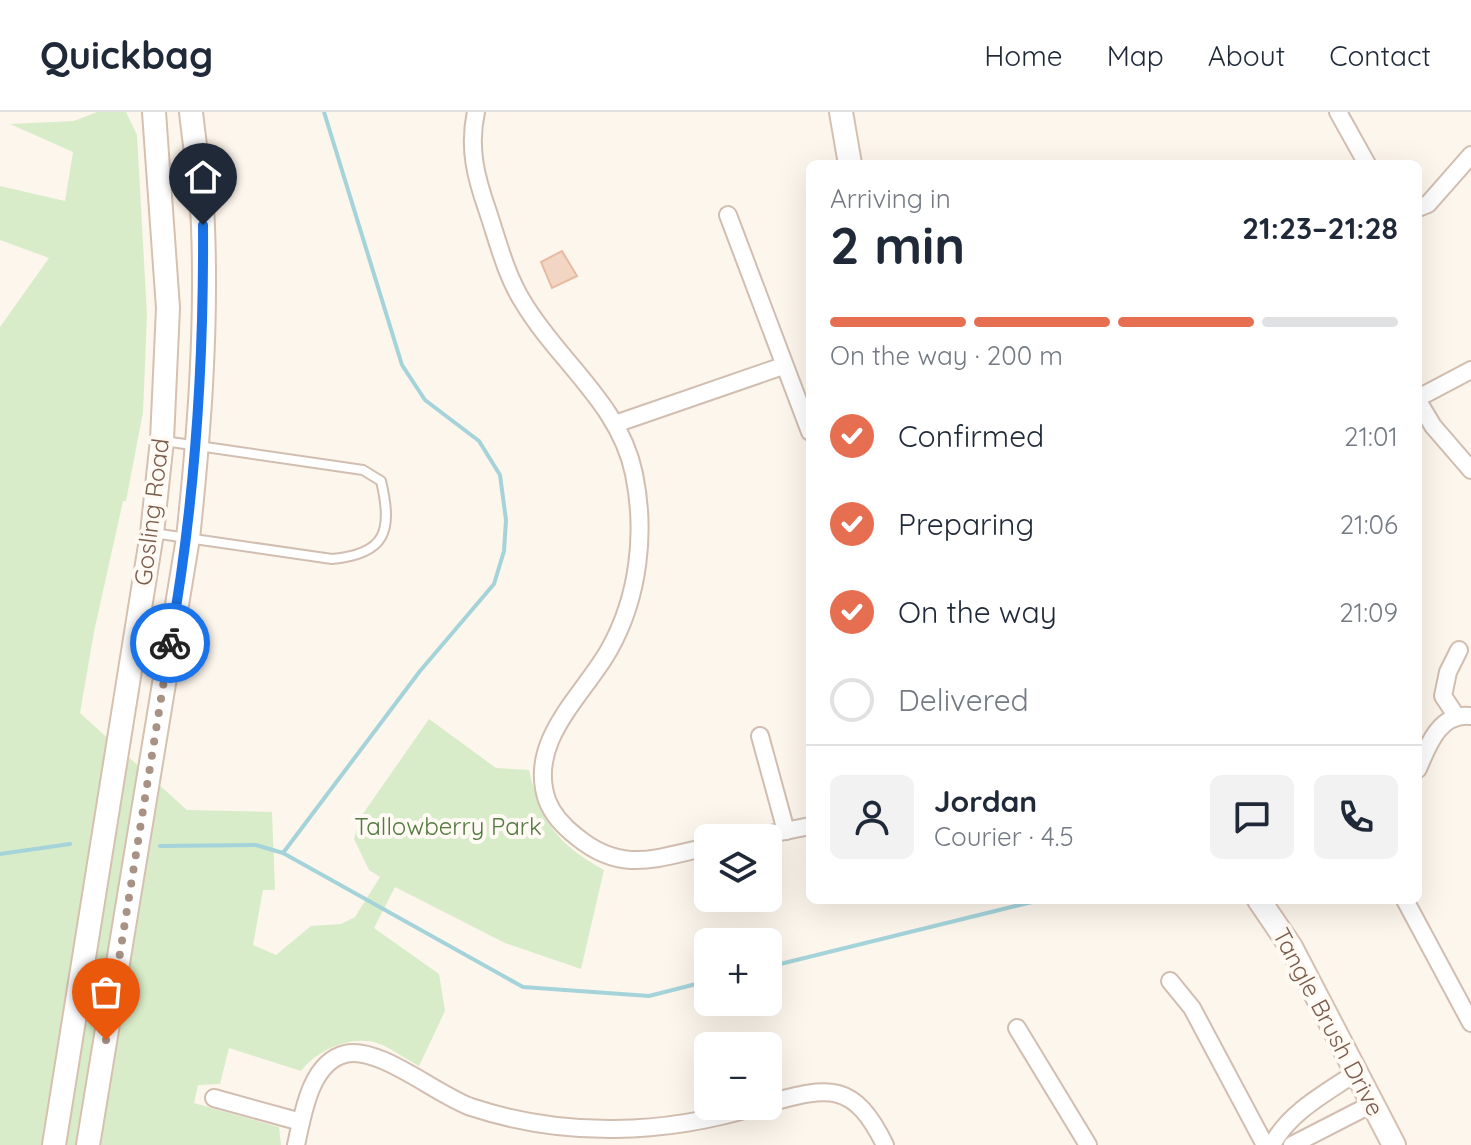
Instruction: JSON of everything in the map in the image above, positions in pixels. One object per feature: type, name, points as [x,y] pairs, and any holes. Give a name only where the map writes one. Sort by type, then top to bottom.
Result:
[{"type":"main road","name":"Gosling Road","points":[[54,1145],[152,533],[162,440],[168,308],[154,112]]},
{"type":"main road","name":"Gosling Road","points":[[88,1145],[188,538],[198,445],[203,225],[191,112]]},
{"type":"main road","points":[[841,112],[849,160]]},
{"type":"main road","name":"Tangle Brush Drive","points":[[1262,904],[1291,947],[1394,1145]]},
{"type":"street","points":[[1338,112],[1365,160]]},
{"type":"street","points":[[475,113],[473,160],[509,273],[523,302],[615,424],[634,475],[639,514],[640,542],[632,592],[609,650],[554,732],[541,776],[548,801],[563,826],[596,853],[634,861],[694,850]]},
{"type":"street","points":[[1422,206],[1428,204],[1471,155]]},
{"type":"street","points":[[728,215],[806,422]]},
{"type":"street","points":[[615,424],[783,366]]},
{"type":"street","points":[[1422,398],[1471,370]]},
{"type":"street","points":[[1422,407],[1433,426],[1471,470]]},
{"type":"street","points":[[1422,761],[1438,730],[1464,716],[1443,696],[1448,672],[1459,650]]},
{"type":"street","points":[[760,736],[786,831]]},
{"type":"street","points":[[782,832],[806,827]]},
{"type":"street","points":[[1407,904],[1471,1023]]},
{"type":"street","points":[[1170,981],[1192,1008],[1265,1145]]},
{"type":"street","points":[[1017,1028],[1088,1145]]},
{"type":"street","points":[[296,1145],[315,1081],[327,1063],[349,1052],[369,1054],[470,1106],[573,1137],[705,1120]]},
{"type":"street","points":[[1272,1145],[1280,1130],[1311,1102],[1357,1072]]},
{"type":"street","points":[[782,1100],[824,1090],[846,1094],[860,1103],[885,1145]]},
{"type":"street","points":[[214,1098],[301,1122]]},
{"type":"street","points":[[1292,1145],[1372,1104]]},
{"type":"lane","points":[[152,533],[332,559],[362,556],[378,544],[387,523],[381,481],[363,470],[162,440]]},
{"type":"green space","name":"Tallowberry Park","points":[[97,112],[126,112],[137,135],[147,315],[143,412],[126,501],[123,501],[94,632],[80,713],[187,810],[272,812],[275,890],[263,890],[253,945],[276,955],[311,926],[341,924],[355,917],[380,877],[369,870],[354,839],[360,818],[429,719],[496,768],[529,770],[539,804],[553,830],[574,851],[604,870],[581,969],[505,943],[395,887],[374,928],[439,974],[445,1011],[419,1066],[385,1046],[364,1041],[343,1043],[324,1051],[301,1071],[229,1048],[220,1084],[198,1085],[194,1103],[279,1127],[281,1145],[0,1145],[0,327],[49,258],[0,240],[0,186],[65,201],[73,152],[10,124],[74,121]]},
{"type":"building","points":[[562,251],[577,276],[552,288],[541,262]]},
{"type":"waterway","points":[[283,853],[420,671],[494,584],[504,551],[506,520],[500,475],[479,441],[425,400],[402,365],[324,112]]},
{"type":"waterway","points":[[0,854],[70,844]]},
{"type":"waterway","points":[[160,846],[256,845],[283,853],[523,987],[649,996],[694,985]]},
{"type":"waterway","points":[[782,964],[1024,904]]},
{"type":"way so far","points":[[106,1040],[170,643]]},
{"type":"route","points":[[170,643],[188,538],[198,445],[203,338],[203,225]]}]
